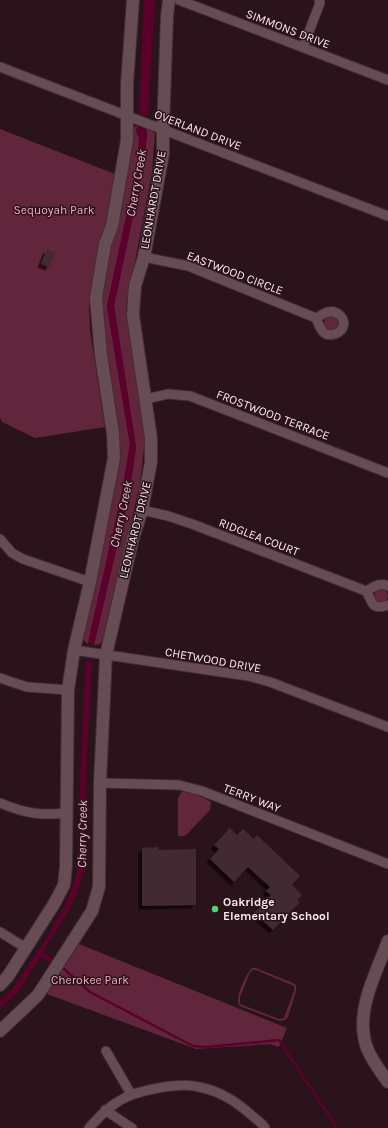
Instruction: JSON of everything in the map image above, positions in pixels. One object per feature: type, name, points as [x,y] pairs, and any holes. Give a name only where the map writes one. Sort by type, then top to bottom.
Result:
[{"type":"street","points":[[0,985],[26,948],[54,904],[64,885],[66,866],[68,690],[79,651],[90,582],[114,458],[113,434],[101,355],[96,298],[105,244],[112,226],[132,118],[127,84],[133,0]]},
{"type":"street","name":"LEONHARDT DRIVE","points":[[0,1031],[38,995],[58,966],[92,911],[99,887],[101,654],[142,510],[151,462],[151,438],[133,315],[135,286],[144,257],[163,154],[167,16],[170,0]]},
{"type":"street","name":"SIMMONS DRIVE","points":[[178,0],[388,80]]},
{"type":"street","points":[[303,47],[322,1]]},
{"type":"street","name":"OVERLAND DRIVE","points":[[0,67],[388,216]]},
{"type":"street","name":"EASTWOOD CIRCLE","points":[[144,257],[188,266],[316,318]]},
{"type":"street","name":"FROSTWOOD TERRACE","points":[[146,399],[168,394],[190,396],[388,473]]},
{"type":"street","name":"RIDGLEA COURT","points":[[142,510],[168,516],[192,524],[366,591]]},
{"type":"street","points":[[0,540],[12,552],[23,559],[90,582]]},
{"type":"street","points":[[388,586],[384,584],[378,585],[366,591],[369,595],[371,603],[374,606],[380,608],[388,605]]},
{"type":"street","name":"CHETWOOD DRIVE","points":[[79,651],[248,676],[270,682],[388,727]]},
{"type":"street","points":[[0,678],[27,687],[68,690]]},
{"type":"street","name":"TERRY WAY","points":[[100,783],[179,785],[202,791],[388,864]]},
{"type":"street","points":[[0,803],[15,809],[33,813],[47,815],[66,813]]},
{"type":"street","points":[[0,932],[26,948]]},
{"type":"street","points":[[388,941],[370,988],[363,1013],[367,1048],[388,1082]]},
{"type":"street","points":[[106,1051],[131,1094]]},
{"type":"street","points":[[89,1128],[106,1110],[131,1094],[168,1087],[198,1086],[229,1098],[265,1128]]},
{"type":"street","points":[[106,1110],[132,1128]]},
{"type":"green space","points":[[138,125],[136,130],[139,138],[138,162],[107,306],[130,444],[122,492],[88,644],[83,640],[81,632],[111,504],[120,455],[100,304],[123,187],[130,130]]},
{"type":"green space","points":[[146,128],[155,134],[152,172],[126,309],[144,434],[144,447],[140,484],[104,637],[100,644],[94,645],[129,495],[136,447],[114,306],[144,163],[147,133]]},
{"type":"green space","name":"Sequoyah Park","points":[[0,129],[115,174],[106,225],[91,288],[89,309],[90,331],[105,427],[35,438],[2,422],[0,418]]},
{"type":"green space","points":[[331,316],[336,318],[338,323],[336,328],[331,330],[326,328],[324,323],[326,318]]},
{"type":"green space","points":[[381,589],[386,591],[388,596],[386,601],[381,603],[376,601],[374,596],[376,591]]},
{"type":"green space","points":[[182,792],[189,792],[211,802],[210,810],[187,834],[184,836],[178,836],[178,799]]},
{"type":"green space","name":"Cherokee Park","points":[[79,944],[287,1028],[279,1047],[270,1044],[196,1049],[47,994]]},
{"type":"green space","points":[[252,968],[256,968],[296,985],[296,991],[288,1017],[285,1020],[279,1021],[239,1005],[238,997],[244,980]],"holes":[[[256,970],[294,986],[294,991],[284,1018],[279,1019],[240,1004],[240,997],[250,972]]]},
{"type":"water","points":[[144,0],[155,0],[148,114],[146,116],[139,113]]},
{"type":"water","points":[[138,127],[146,130],[147,133],[144,163],[114,306],[136,447],[129,495],[94,644],[88,642],[122,492],[130,444],[107,306],[138,162],[139,138],[136,130]]},
{"type":"water","points":[[86,662],[92,662],[87,756],[84,862],[78,862],[81,754]]},
{"type":"water","points":[[78,867],[84,867],[78,890],[68,912],[43,952],[53,959],[51,963],[40,957],[17,993],[0,1008],[0,1000],[12,990],[51,931],[67,900],[74,883]]},
{"type":"building","points":[[47,249],[55,253],[49,267],[41,264]]},
{"type":"building","points":[[230,828],[237,835],[243,829],[254,839],[257,835],[300,876],[292,885],[302,895],[297,900],[300,902],[273,930],[254,913],[271,895],[266,891],[270,887],[248,867],[234,882],[210,859],[219,849],[214,845]]},
{"type":"building","points":[[158,847],[159,850],[196,849],[196,905],[142,906],[142,848]]},
{"type":"waterway","name":"Cherry Creek","points":[[81,858],[81,869]]},
{"type":"waterway","points":[[64,969],[90,992],[193,1046],[206,1047],[279,1040],[337,1128]]},
{"type":"place","name":"Oakridge Elementary School","points":[[215,909]]}]
